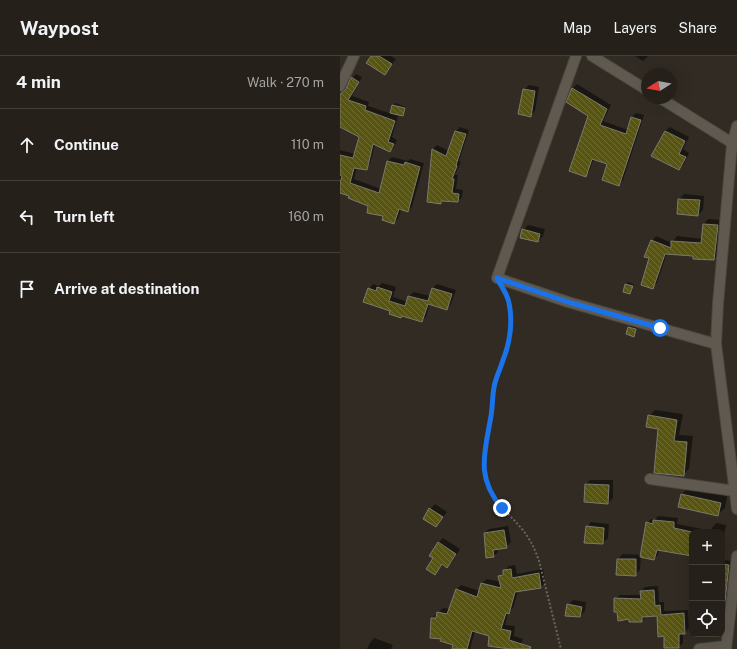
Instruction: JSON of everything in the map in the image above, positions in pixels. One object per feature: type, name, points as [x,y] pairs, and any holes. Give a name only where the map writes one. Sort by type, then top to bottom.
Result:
[{"type":"street","points":[[340,86],[354,56]]},
{"type":"street","points":[[576,56],[497,278],[568,302],[716,344]]},
{"type":"street","points":[[592,56],[641,86]]},
{"type":"street","points":[[670,104],[735,145]]},
{"type":"street","points":[[737,126],[718,304],[716,344],[737,509]]},
{"type":"street","points":[[650,479],[735,491]]},
{"type":"street","points":[[699,649],[726,648],[733,620],[737,556]]},
{"type":"path","points":[[497,278],[509,302],[511,324],[504,358],[494,388],[492,412],[485,444],[485,475],[488,488],[494,499],[521,528],[534,547],[540,561],[561,649]]},
{"type":"building","points":[[371,56],[379,56],[392,64],[385,75],[366,63]]},
{"type":"building","points":[[351,77],[359,82],[348,100],[366,106],[365,110],[395,121],[388,142],[394,144],[390,152],[373,144],[367,170],[354,168],[350,183],[379,193],[387,161],[404,165],[405,162],[420,167],[408,212],[399,209],[394,224],[382,220],[383,216],[367,213],[368,206],[340,193],[342,176],[340,175],[340,155],[353,158],[359,137],[340,127],[340,94],[346,89]]},
{"type":"building","points":[[572,88],[607,109],[600,125],[626,134],[631,117],[641,120],[619,186],[602,180],[607,164],[592,159],[586,177],[569,171],[588,116],[566,102]]},
{"type":"building","points":[[523,89],[535,91],[531,117],[518,114]]},
{"type":"building","points":[[392,105],[405,108],[403,116],[390,113]]},
{"type":"building","points":[[455,131],[466,134],[452,179],[454,179],[452,193],[459,194],[458,202],[441,201],[441,204],[427,202],[432,149],[446,156]]},
{"type":"building","points":[[665,131],[685,141],[679,154],[686,157],[679,170],[651,156]]},
{"type":"building","points":[[678,199],[700,200],[698,216],[677,214]]},
{"type":"building","points":[[703,224],[718,225],[714,260],[693,259],[693,256],[665,254],[653,289],[641,285],[649,258],[644,257],[651,240],[671,248],[671,241],[701,243]]},
{"type":"building","points":[[522,229],[540,234],[538,242],[520,238]]},
{"type":"building","points":[[625,284],[633,286],[630,294],[623,292]]},
{"type":"building","points":[[377,287],[392,292],[389,301],[405,306],[408,296],[428,301],[432,288],[452,294],[447,310],[428,304],[422,322],[389,314],[390,311],[363,302],[368,288],[376,291]]},
{"type":"building","points":[[628,327],[636,329],[634,337],[626,334]]},
{"type":"building","points":[[648,415],[677,420],[674,441],[687,442],[684,476],[654,473],[658,429],[646,427]]},
{"type":"building","points":[[585,484],[609,485],[608,504],[584,502]]},
{"type":"building","points":[[681,494],[721,503],[718,516],[678,507]]},
{"type":"building","points":[[429,508],[443,517],[436,527],[423,519]]},
{"type":"building","points":[[653,520],[674,522],[674,528],[689,531],[689,555],[657,550],[654,560],[640,557],[646,522],[653,524]]},
{"type":"building","points":[[586,526],[604,528],[603,544],[584,543]]},
{"type":"building","points":[[504,530],[507,548],[493,550],[494,557],[486,558],[484,533]]},
{"type":"building","points":[[438,542],[456,554],[447,568],[442,564],[435,575],[426,569],[433,558],[429,556]]},
{"type":"building","points":[[617,559],[636,559],[636,576],[616,575]]},
{"type":"building","points":[[725,564],[729,565],[725,602]]},
{"type":"building","points":[[511,569],[512,578],[539,573],[541,588],[515,592],[509,614],[506,613],[501,629],[511,631],[509,640],[531,647],[530,649],[510,649],[488,646],[489,636],[472,631],[467,649],[452,649],[453,645],[440,641],[441,639],[430,638],[431,618],[436,618],[437,612],[447,614],[456,589],[477,597],[481,583],[501,588],[498,576],[503,575],[503,570]]},
{"type":"building","points":[[654,590],[655,606],[660,605],[661,615],[684,613],[685,634],[679,634],[679,648],[664,648],[664,636],[658,637],[657,616],[642,617],[642,622],[629,622],[629,619],[618,621],[617,612],[614,612],[614,598],[641,599],[640,591]]},
{"type":"building","points":[[567,604],[582,607],[580,617],[565,616]]},
{"type":"route","points":[[502,508],[494,499],[488,488],[484,460],[485,444],[493,406],[495,381],[504,358],[511,324],[509,302],[497,278],[568,302],[660,328]]}]
